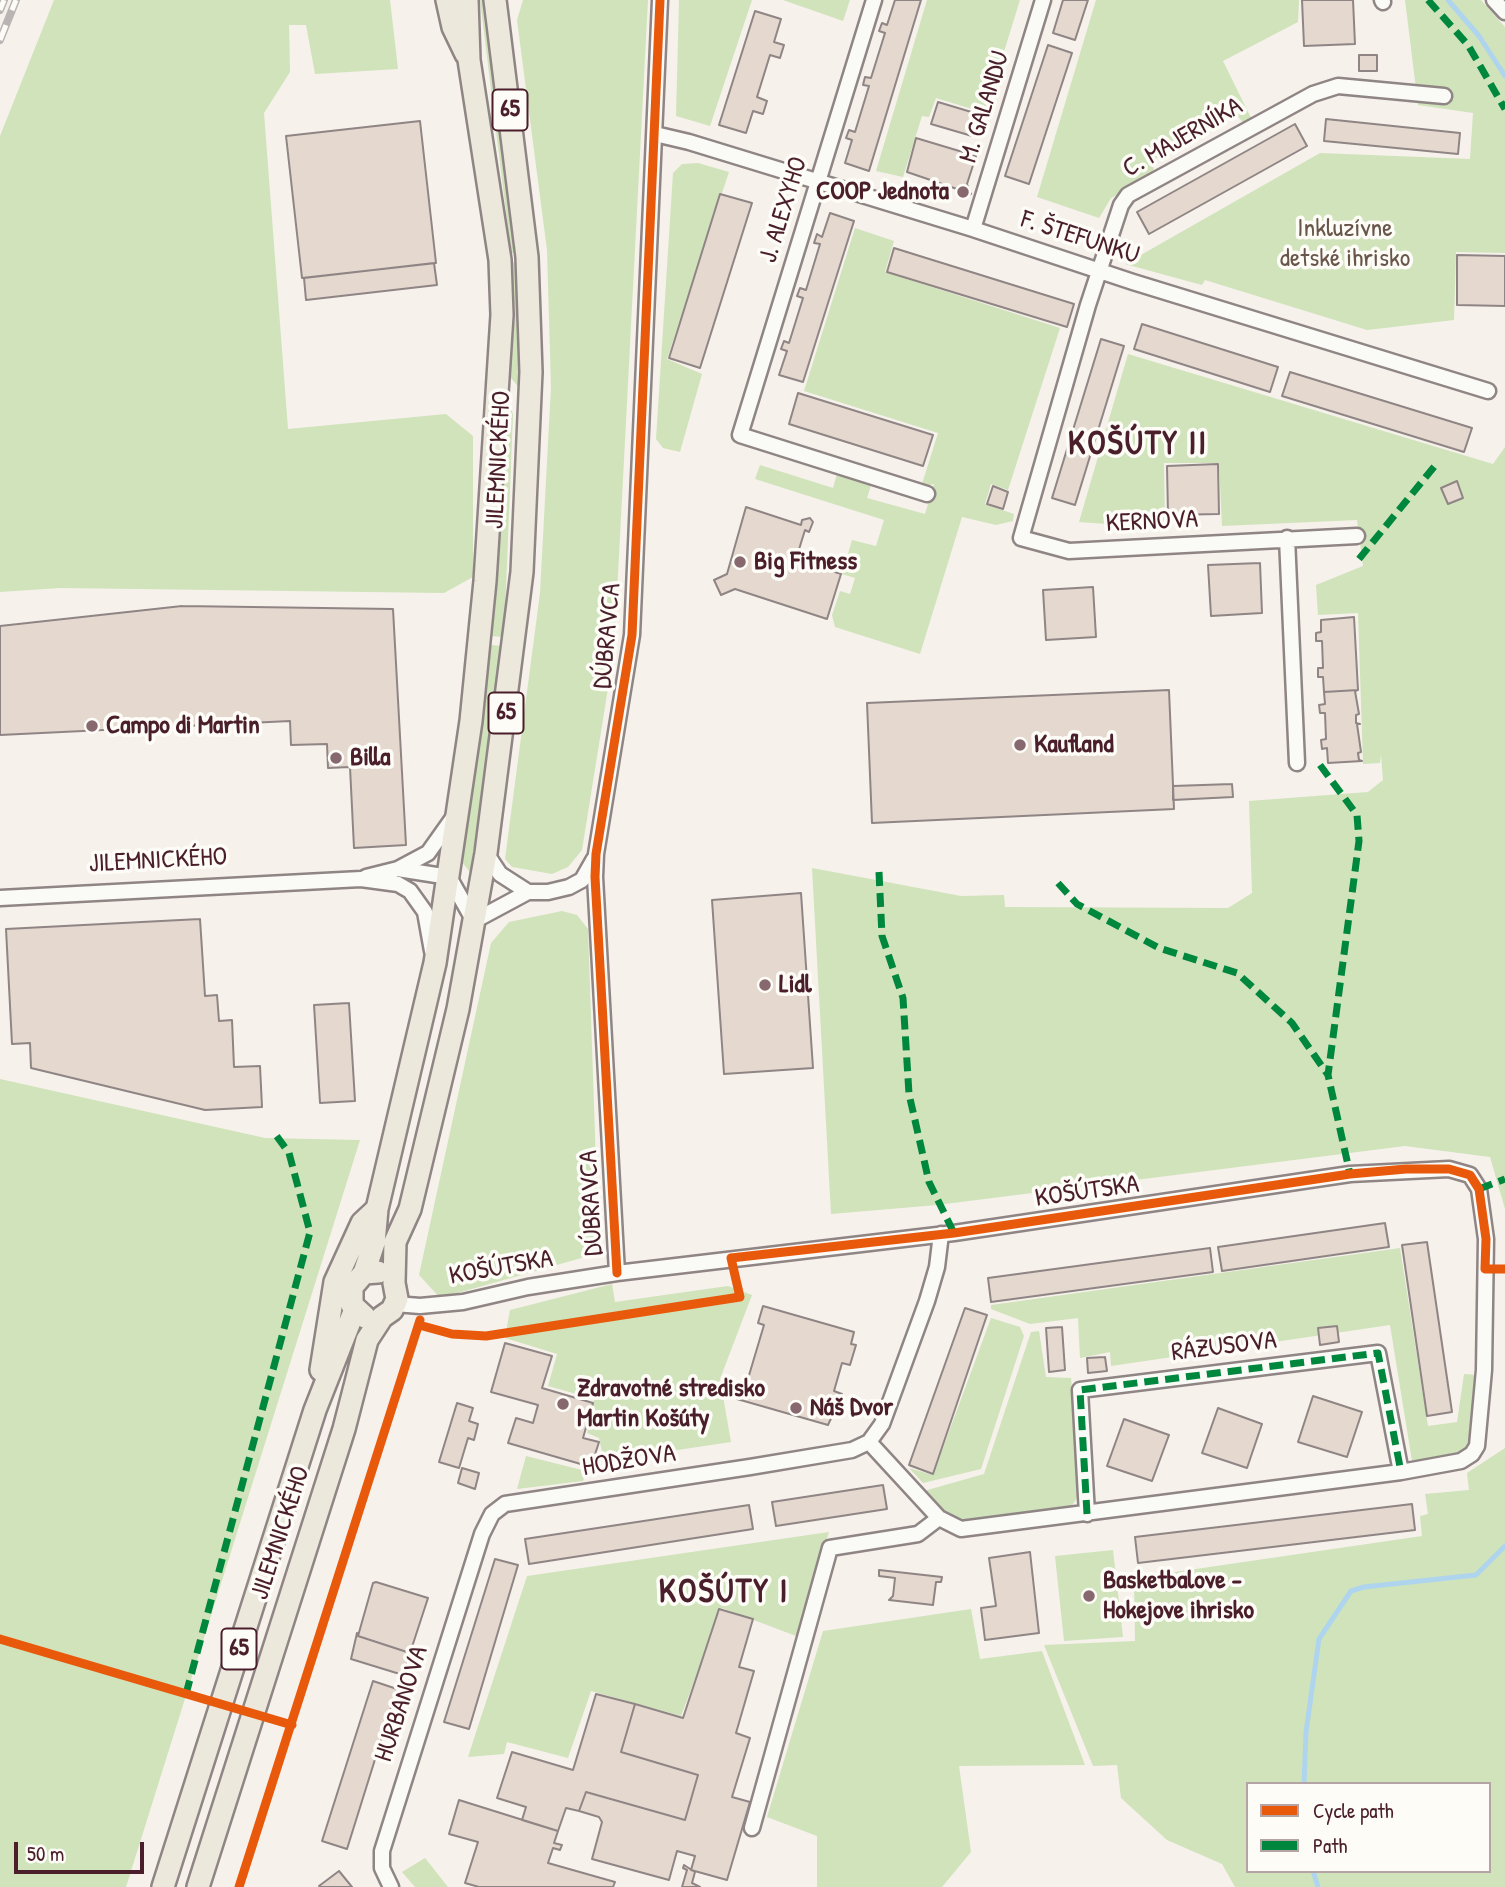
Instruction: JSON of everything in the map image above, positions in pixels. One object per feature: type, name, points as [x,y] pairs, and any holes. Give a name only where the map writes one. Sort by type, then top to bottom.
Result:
[{"type":"main road","points":[[447,0],[453,27],[469,60]]},
{"type":"main road","name":"JILEMNICKÉHO","points":[[163,1887],[315,1410],[355,1309],[351,1300],[352,1287],[365,1273],[374,1243],[377,1209],[435,963],[449,877],[460,808],[485,593],[502,315],[498,247],[469,60],[467,0]]},
{"type":"main road","name":"JILEMNICKÉHO","points":[[198,1887],[340,1441],[367,1340],[390,1301],[396,1242],[413,1197],[458,1009],[486,853],[522,572],[531,372],[527,257],[495,0]]},
{"type":"main road","name":"JILEMNICKÉHO","points":[[315,1410],[335,1282],[362,1223],[377,1209]]},
{"type":"main road","points":[[355,1309],[366,1317],[390,1301],[378,1272],[365,1273]]},
{"type":"street","name":"DÚBRAVCA","points":[[474,921],[528,892],[548,892],[576,883],[591,869],[596,854],[632,635],[660,0]]},
{"type":"street","name":"J. ALEXYHO","points":[[874,0],[740,435],[927,494]]},
{"type":"street","name":"M. GALANDU","points":[[974,229],[1043,0]]},
{"type":"street","points":[[1494,0],[1505,12]]},
{"type":"street","name":"C. MAJERNÍKA","points":[[1021,538],[1032,491],[1121,205],[1128,195],[1313,94],[1338,86],[1444,96]]},
{"type":"street","name":"F. ŠTEFUNKU","points":[[655,134],[974,229],[1488,391]]},
{"type":"street","name":"KERNOVA","points":[[1021,538],[1069,551],[1357,536]]},
{"type":"street","points":[[1287,538],[1297,763]]},
{"type":"street","name":"JILEMNICKÉHO","points":[[360,879],[398,869],[428,853],[460,808]]},
{"type":"street","points":[[486,853],[500,874],[528,892]]},
{"type":"street","name":"DÚBRAVCA","points":[[596,854],[617,1273]]},
{"type":"street","name":"JILEMNICKÉHO","points":[[398,869],[449,877]]},
{"type":"street","points":[[449,877],[474,921]]},
{"type":"street","name":"JILEMNICKÉHO","points":[[0,898],[360,879],[398,884],[410,891],[425,912],[435,963]]},
{"type":"street","name":"KOŠÚTSKA","points":[[390,1301],[420,1306],[463,1302],[528,1287],[617,1273],[941,1234],[1350,1174],[1406,1169],[1449,1169],[1464,1172],[1476,1182],[1484,1226],[1484,1370],[1479,1433],[1472,1454],[1461,1461],[1401,1472]]},
{"type":"street","points":[[941,1234],[937,1267],[927,1301],[882,1424],[869,1442],[939,1518],[961,1529],[1401,1472]]},
{"type":"street","name":"RÁZUSOVA","points":[[1087,1514],[1080,1390],[1378,1353],[1401,1472]]},
{"type":"street","name":"HODŽOVA","points":[[482,1534],[492,1514],[505,1504],[852,1450],[869,1442]]},
{"type":"street","points":[[752,1828],[830,1548],[918,1534],[939,1518]]},
{"type":"street","name":"HURBANOVA","points":[[391,1887],[382,1868],[382,1851],[482,1534]]},
{"type":"green space","points":[[54,0],[390,0],[398,69],[315,74],[306,25],[289,25],[290,72],[264,113],[288,429],[446,414],[473,436],[473,577],[444,593],[60,588],[0,592],[0,136]]},
{"type":"green space","points":[[480,0],[485,0],[514,253],[511,253]]},
{"type":"green space","points":[[523,0],[648,0],[614,651],[582,850],[568,867],[552,874],[512,867],[505,859],[540,593],[551,387],[547,250],[517,20]]},
{"type":"green space","points":[[679,0],[752,0],[710,126],[676,116]]},
{"type":"green space","points":[[783,0],[850,0],[843,21]]},
{"type":"green space","points":[[927,0],[1020,0],[985,113],[936,98],[929,117],[922,116],[903,177],[876,171]]},
{"type":"green space","points":[[1096,0],[1299,0],[1298,22],[1223,61],[1253,122],[1245,125],[1236,114],[1153,160],[1154,175],[1111,198],[1099,218],[1037,197]]},
{"type":"green space","name":"Inkluzívne detské ihrisko","points":[[1405,0],[1481,0],[1505,27],[1505,253],[1456,252],[1454,320],[1367,330],[1205,280],[1202,285],[1125,264],[1320,153],[1470,159],[1473,113],[1418,105]]},
{"type":"green space","points":[[698,163],[729,172],[667,359],[702,374],[680,452],[663,448],[656,439],[673,173],[682,164]]},
{"type":"green space","points":[[855,228],[894,241],[885,272],[1060,328],[1008,490],[991,484],[985,504],[1014,514],[1013,521],[996,525],[962,517],[920,654],[835,627],[832,615],[840,591],[850,594],[855,578],[842,574],[852,540],[876,546],[884,520],[755,479],[760,465],[833,488],[837,474],[871,485],[867,498],[925,514],[934,484],[921,487],[938,433],[804,391]]},
{"type":"green space","points":[[515,262],[520,389],[511,378],[512,263]]},
{"type":"green space","points":[[1128,354],[1493,464],[1505,447],[1505,1209],[1490,1157],[1405,1146],[937,1205],[831,1214],[812,868],[961,896],[1004,895],[1005,907],[1228,908],[1252,893],[1249,801],[1368,792],[1383,780],[1381,755],[1380,763],[1363,764],[1358,613],[1318,615],[1316,585],[1363,566],[1357,520],[1222,526],[1219,463],[1164,463],[1165,528],[1079,522]]},
{"type":"green space","points":[[509,400],[513,415],[504,637],[490,636]]},
{"type":"green space","points":[[490,645],[504,646],[470,872],[461,861]]},
{"type":"green space","points":[[562,911],[577,915],[588,929],[599,1253],[440,1298],[419,1275],[491,943],[509,922]]},
{"type":"green space","points":[[0,1079],[265,1138],[360,1140],[126,1887],[0,1887]]},
{"type":"green space","points":[[1400,1248],[1428,1426],[1457,1422],[1464,1374],[1479,1375],[1474,1444],[1464,1453],[1412,1461],[1390,1325],[1111,1366],[1110,1352],[1080,1358],[1078,1318],[1030,1324],[991,1309],[991,1305]]},
{"type":"green space","points":[[612,1284],[615,1302],[728,1286],[752,1295],[720,1379],[731,1442],[604,1461],[599,1438],[587,1433],[594,1399],[548,1386],[557,1354],[505,1338],[510,1310]]},
{"type":"green space","points":[[991,1318],[1020,1327],[1024,1336],[981,1469],[923,1483],[909,1468],[933,1475]]},
{"type":"green space","points":[[1039,1331],[1046,1377],[1071,1378],[1081,1492],[1071,1507],[971,1522],[952,1521],[924,1491],[984,1474],[1031,1332]]},
{"type":"green space","points":[[1505,1448],[1505,1887],[1235,1887],[1222,1864],[1167,1840],[1121,1798],[1117,1765],[1093,1766],[1044,1645],[1135,1641],[1134,1578],[1422,1536],[1420,1516],[1428,1514],[1425,1494],[1469,1490],[1467,1473]]},
{"type":"green space","points":[[526,1456],[586,1471],[583,1481],[517,1489]]},
{"type":"green space","points":[[829,1532],[796,1636],[722,1608],[681,1716],[591,1691],[568,1758],[507,1742],[504,1754],[468,1757],[527,1576]]},
{"type":"green space","name":"Basketbalove - Hokejove ihrisko","points":[[1113,1550],[1123,1637],[1064,1641],[1055,1556]]},
{"type":"green space","points":[[971,1609],[980,1659],[1042,1651],[1085,1765],[959,1766],[971,1852],[942,1887],[817,1887],[817,1836],[767,1817],[823,1631]]},
{"type":"green space","points":[[425,1858],[448,1887],[415,1887],[402,1872]]},
{"type":"building","points":[[895,0],[921,0],[869,171],[845,163],[852,140],[846,138],[849,130],[855,132],[869,86],[863,85],[865,77],[871,78],[885,33],[879,31],[882,23],[887,25]]},
{"type":"building","points":[[1063,0],[1088,0],[1075,40],[1053,33]]},
{"type":"building","points":[[1302,0],[1353,0],[1355,44],[1304,46]]},
{"type":"building","points":[[755,11],[781,19],[774,42],[784,45],[780,58],[770,55],[757,97],[767,101],[763,114],[753,111],[746,133],[719,125]]},
{"type":"building","points":[[1048,45],[1072,53],[1029,184],[1005,176]]},
{"type":"building","points":[[1359,55],[1377,55],[1377,71],[1359,71]]},
{"type":"building","points":[[938,102],[978,114],[972,136],[931,124]]},
{"type":"building","points":[[1326,119],[1460,133],[1458,154],[1324,141]]},
{"type":"building","points":[[420,121],[436,263],[302,278],[286,136]]},
{"type":"building","points":[[1295,124],[1307,146],[1149,234],[1137,212]]},
{"type":"building","points":[[916,138],[976,156],[967,184],[971,194],[962,199],[957,189],[907,172]]},
{"type":"building","points":[[720,194],[752,203],[700,368],[669,358]]},
{"type":"building","points":[[830,213],[854,221],[803,382],[779,375],[787,351],[781,349],[784,341],[789,343],[803,298],[797,296],[800,288],[806,290],[820,244],[814,243],[817,234],[822,237]]},
{"type":"building","points":[[894,248],[1074,304],[1067,327],[887,272]]},
{"type":"building","points":[[1457,255],[1505,256],[1505,306],[1457,305]]},
{"type":"building","points":[[434,263],[437,285],[306,300],[304,278]]},
{"type":"building","points":[[1142,324],[1278,367],[1270,392],[1134,349]]},
{"type":"building","points":[[1101,339],[1124,346],[1075,505],[1052,498]]},
{"type":"building","points":[[1290,372],[1472,428],[1464,452],[1282,396]]},
{"type":"building","points":[[798,393],[933,435],[923,466],[789,424]]},
{"type":"building","points":[[1218,464],[1219,514],[1168,515],[1167,466]]},
{"type":"building","points":[[1457,481],[1463,498],[1448,504],[1441,488]]},
{"type":"building","points":[[993,486],[1008,492],[1003,509],[987,504]]},
{"type":"building","points":[[746,507],[801,525],[802,520],[810,518],[813,522],[809,532],[805,530],[796,559],[841,574],[827,619],[735,589],[721,595],[714,580],[727,574]]},
{"type":"building","points":[[1260,563],[1262,613],[1211,616],[1208,565]]},
{"type":"building","points":[[1093,587],[1096,637],[1046,640],[1043,590]]},
{"type":"building","name":"Campo di Martin","points":[[182,606],[393,609],[406,845],[354,848],[350,767],[328,768],[327,744],[291,745],[290,721],[0,735],[0,626]]},
{"type":"building","points":[[1354,617],[1358,690],[1324,692],[1323,677],[1318,677],[1318,668],[1323,668],[1322,641],[1316,641],[1316,633],[1321,632],[1321,620]]},
{"type":"building","name":"Kaufland","points":[[1169,690],[1174,809],[872,823],[867,703]]},
{"type":"building","points":[[1358,690],[1355,691],[1359,714],[1356,715],[1356,723],[1360,724],[1357,724],[1361,752],[1358,753],[1359,760],[1362,761],[1328,763],[1327,748],[1322,749],[1321,740],[1326,739],[1325,713],[1320,713],[1319,705],[1325,704],[1324,692]]},
{"type":"building","points":[[1232,784],[1233,797],[1173,800],[1173,786]]},
{"type":"building","points":[[801,893],[813,1068],[724,1074],[712,900]]},
{"type":"building","points":[[200,919],[205,996],[217,995],[219,1021],[232,1020],[234,1067],[260,1066],[262,1107],[205,1110],[31,1068],[30,1043],[12,1044],[6,929]]},
{"type":"building","points":[[349,1003],[355,1101],[320,1103],[314,1005]]},
{"type":"building","points":[[1385,1223],[1389,1247],[1222,1271],[1218,1247]]},
{"type":"building","points":[[1427,1242],[1452,1412],[1427,1416],[1402,1245]]},
{"type":"building","points":[[1210,1248],[1213,1272],[991,1302],[988,1278]]},
{"type":"building","points":[[763,1306],[854,1332],[851,1344],[856,1345],[850,1365],[842,1363],[834,1391],[842,1394],[828,1425],[737,1399],[742,1381],[747,1382],[764,1325],[758,1323]]},
{"type":"building","points":[[965,1308],[987,1315],[933,1474],[909,1465]]},
{"type":"building","points":[[1337,1326],[1339,1342],[1320,1345],[1318,1328]]},
{"type":"building","points":[[1062,1327],[1065,1370],[1049,1372],[1046,1328]]},
{"type":"building","name":"Zdravotné stredisko Martin Košúty","points":[[505,1343],[552,1356],[542,1388],[593,1403],[583,1438],[599,1442],[591,1467],[508,1443],[516,1418],[533,1423],[538,1405],[491,1392]]},
{"type":"building","points":[[1105,1357],[1107,1371],[1088,1373],[1087,1358]]},
{"type":"building","points":[[1313,1396],[1362,1412],[1347,1457],[1298,1442]]},
{"type":"building","points":[[457,1403],[473,1408],[469,1421],[478,1424],[474,1440],[468,1438],[459,1468],[439,1462]]},
{"type":"building","points":[[1218,1408],[1262,1424],[1247,1468],[1202,1453]]},
{"type":"building","points":[[1124,1419],[1169,1435],[1152,1481],[1107,1466]]},
{"type":"building","points":[[462,1468],[479,1473],[475,1489],[458,1483]]},
{"type":"building","points":[[883,1485],[887,1509],[776,1526],[772,1502]]},
{"type":"building","points":[[1412,1504],[1415,1530],[1138,1563],[1135,1537]]},
{"type":"building","points":[[749,1505],[753,1529],[529,1564],[525,1539]]},
{"type":"building","points":[[1030,1552],[1039,1633],[985,1640],[981,1608],[996,1606],[989,1558]]},
{"type":"building","points":[[495,1559],[518,1565],[469,1729],[444,1722]]},
{"type":"building","points":[[879,1570],[942,1577],[941,1582],[936,1582],[933,1605],[889,1600],[893,1596],[895,1578],[879,1576]]},
{"type":"building","points":[[373,1583],[428,1598],[410,1653],[358,1636]]},
{"type":"building","points":[[719,1609],[753,1619],[739,1667],[754,1671],[736,1733],[750,1738],[732,1797],[750,1802],[727,1880],[691,1870],[695,1856],[677,1851],[669,1880],[592,1859],[602,1822],[599,1817],[579,1811],[586,1792],[685,1820],[698,1775],[621,1752],[635,1704],[683,1718]]},
{"type":"building","points":[[357,1633],[358,1636],[410,1653],[403,1675],[351,1659]]},
{"type":"building","points":[[373,1681],[397,1689],[347,1849],[322,1841]]},
{"type":"building","points":[[596,1694],[635,1704],[621,1752],[698,1775],[685,1820],[586,1792],[579,1811],[566,1808],[558,1831],[522,1820],[526,1807],[497,1798],[512,1752],[573,1770]]},
{"type":"building","points":[[459,1800],[558,1831],[554,1843],[562,1845],[560,1850],[553,1848],[548,1863],[615,1882],[613,1887],[479,1887],[465,1883],[478,1842],[449,1834]]},
{"type":"building","points":[[684,1865],[695,1872],[692,1883],[700,1887],[682,1887],[687,1870],[683,1868]]},
{"type":"building","points":[[339,1871],[352,1887],[319,1886]]},
{"type":"waterway","points":[[1448,0],[1479,36],[1505,76]]},
{"type":"waterway","points":[[1304,1782],[1306,1732],[1319,1639],[1351,1591],[1364,1587],[1476,1575],[1505,1546]]},
{"type":"waterway","points":[[1314,1873],[1318,1887]]},
{"type":"railway","points":[[0,10],[4,0]]},
{"type":"railway","points":[[0,40],[16,0]]},
{"type":"marked path","points":[[1428,0],[1468,45],[1505,109]]},
{"type":"marked path","points":[[1359,559],[1438,462]]},
{"type":"marked path","points":[[1320,765],[1357,815],[1359,841],[1328,1075],[1350,1174]]},
{"type":"marked path","points":[[879,872],[882,936],[903,998],[909,1094],[929,1182],[954,1233]]},
{"type":"marked path","points":[[1058,883],[1077,904],[1159,948],[1237,973],[1292,1023],[1328,1075]]},
{"type":"marked path","points":[[186,1694],[310,1232],[289,1153],[273,1131]]},
{"type":"marked path","points":[[1479,1189],[1505,1179]]},
{"type":"marked path","points":[[1087,1514],[1080,1390],[1378,1353],[1401,1472]]},
{"type":"cycle path","points":[[617,1273],[595,877],[596,854],[632,635],[660,0]]},
{"type":"cycle path","points":[[419,1325],[452,1334],[486,1336],[740,1297],[731,1258],[954,1233],[1350,1174],[1406,1169],[1449,1169],[1470,1175],[1479,1189],[1486,1239],[1485,1269],[1505,1269]]},
{"type":"cycle path","points":[[239,1887],[420,1320]]},
{"type":"cycle path","points":[[0,1639],[292,1725]]},
{"type":"place","name":"COOP Jednota","points":[[963,192]]},
{"type":"place","name":"Big Fitness","points":[[740,562]]},
{"type":"place","name":"Campo di Martin","points":[[92,726]]},
{"type":"place","name":"Kaufland","points":[[1020,745]]},
{"type":"place","name":"Billa","points":[[336,758]]},
{"type":"place","name":"Lidl","points":[[765,985]]},
{"type":"place","name":"Zdravotné stredisko Martin Košúty","points":[[563,1404]]},
{"type":"place","name":"Náš Dvor","points":[[796,1408]]},
{"type":"place","name":"Basketbalove - Hokejove ihrisko","points":[[1089,1596]]},
{"type":"district","name":"KOŠÚTY II","points":[[1138,445]]},
{"type":"district","name":"KOŠÚTY I","points":[[724,1593]]}]
